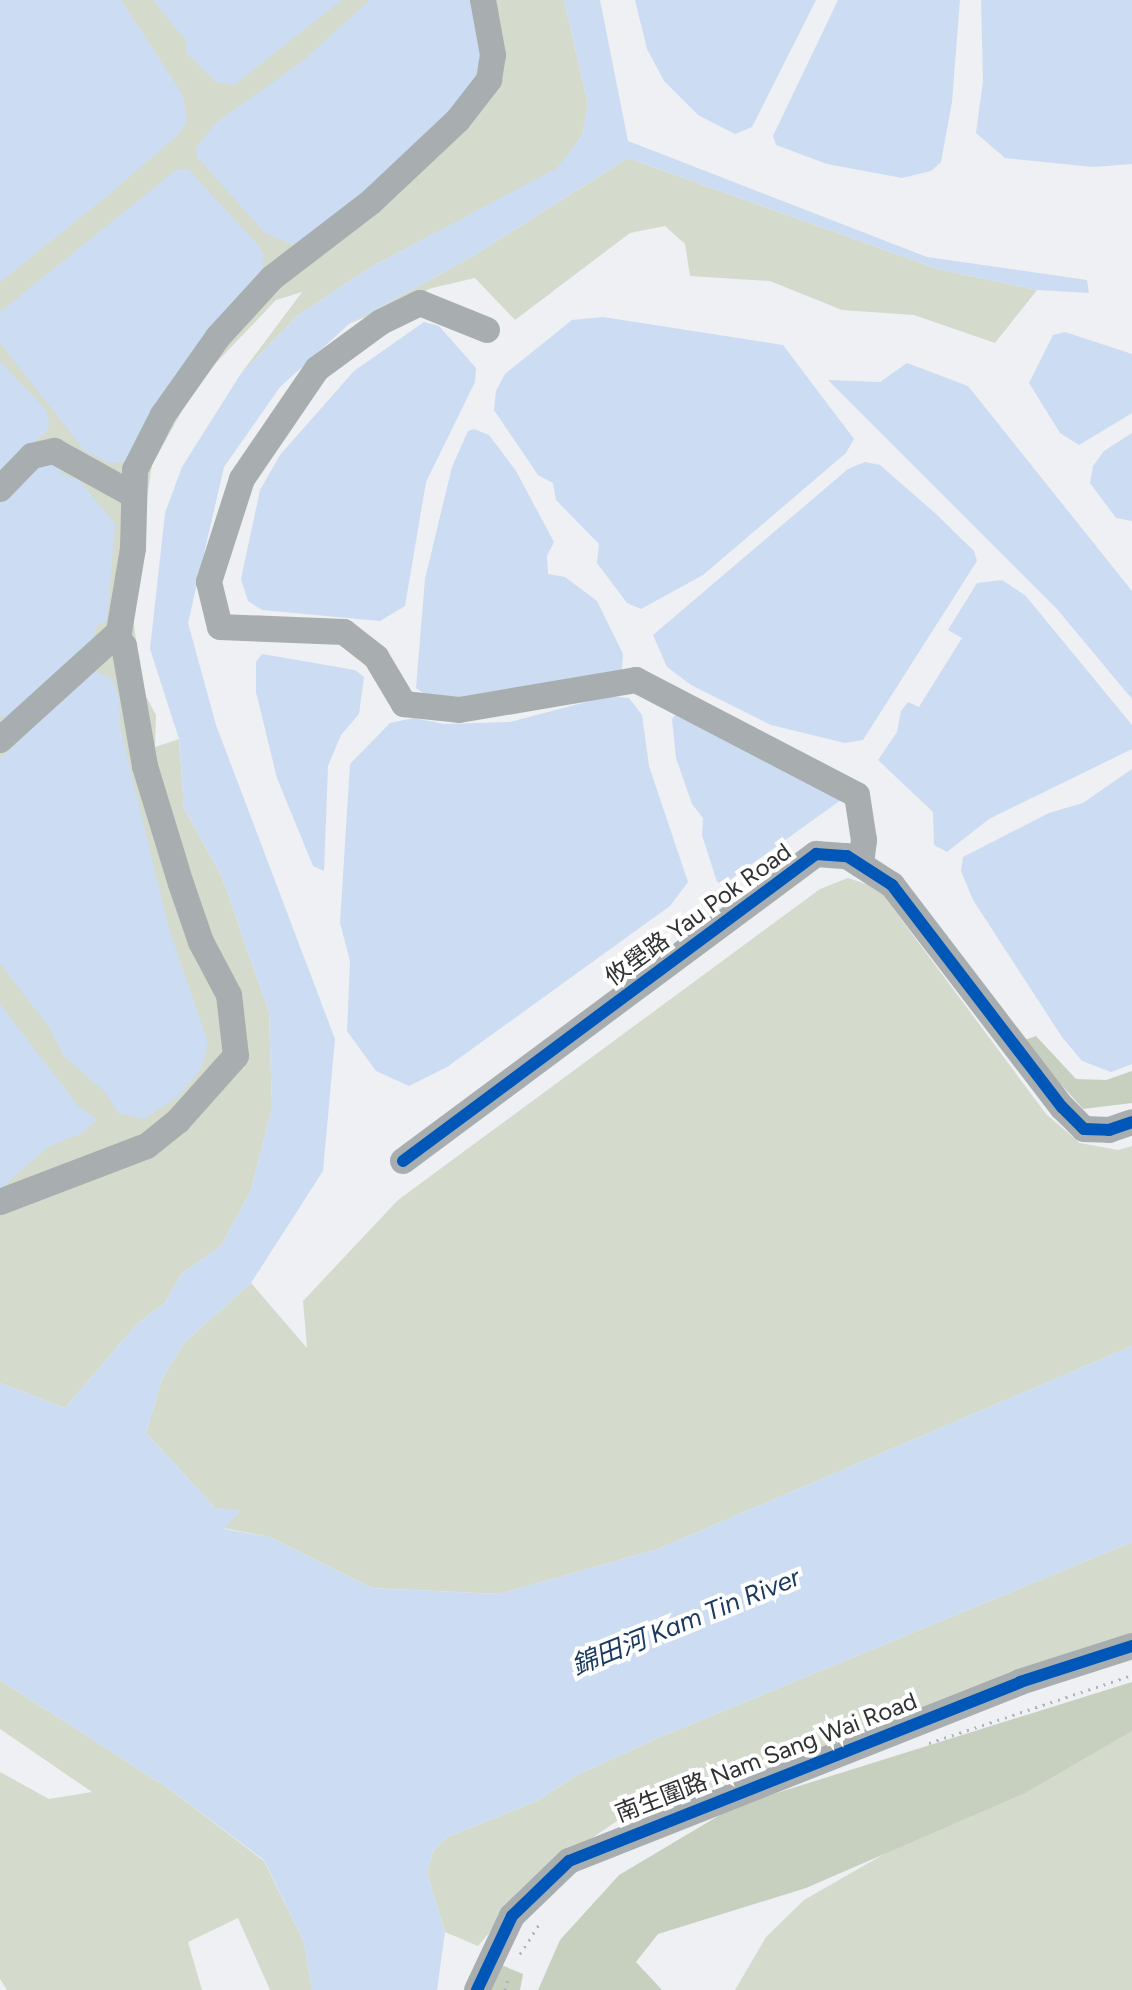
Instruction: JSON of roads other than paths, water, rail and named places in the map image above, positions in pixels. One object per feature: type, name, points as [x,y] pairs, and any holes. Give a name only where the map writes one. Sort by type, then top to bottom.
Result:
[{"type":"street","points":[[0,740],[116,636],[124,619],[133,548],[135,470],[163,415],[218,337],[272,278],[371,202],[448,130],[489,80],[493,55],[483,0]]},
{"type":"street","points":[[487,330],[420,303],[381,322],[317,369],[242,479],[209,582],[220,627],[344,632],[376,657],[404,704],[459,710],[636,680],[857,795],[864,840],[861,865]]},
{"type":"street","points":[[0,489],[32,456],[54,451],[132,494]]},
{"type":"street","points":[[0,1202],[147,1146],[178,1121],[236,1056],[229,995],[201,942],[181,884],[145,766],[124,646],[116,636]]},
{"type":"street","name":"攸壆路 Yau Pok Road","points":[[403,1161],[816,854],[847,856],[892,885],[1062,1107],[1084,1129],[1109,1130],[1132,1122]]},
{"type":"street","name":"南生圍路 Nam Sang Wai Road","points":[[477,1990],[512,1916],[569,1861],[1020,1682],[1132,1646]]},
{"type":"water","points":[[0,0],[121,0],[183,95],[187,120],[180,133],[0,282]]},
{"type":"water","points":[[153,0],[342,0],[234,85],[216,82],[186,52],[187,42]]},
{"type":"water","points":[[370,0],[475,0],[482,51],[478,79],[463,107],[346,207],[293,245],[265,233],[197,157],[196,147],[217,122],[300,63]]},
{"type":"water","name":"錦田河 Kam Tin River","points":[[564,0],[600,0],[628,141],[927,257],[1087,280],[1089,293],[1037,290],[938,269],[628,158],[473,256],[349,324],[280,387],[224,467],[188,623],[216,725],[335,1039],[323,1171],[251,1283],[184,1343],[162,1379],[146,1433],[215,1508],[241,1510],[224,1529],[270,1537],[372,1588],[499,1594],[658,1549],[1132,1346],[1132,1542],[658,1738],[575,1776],[537,1801],[447,1837],[433,1851],[427,1873],[445,1932],[437,1990],[312,1990],[304,1942],[264,1860],[168,1788],[0,1680],[0,1383],[65,1408],[138,1323],[165,1303],[181,1274],[221,1246],[251,1190],[272,1107],[269,1012],[222,877],[184,808],[179,739],[150,649],[165,513],[182,467],[240,375],[297,316],[369,268],[557,168],[582,136],[588,104]]},
{"type":"water","points":[[635,0],[816,0],[752,127],[735,134],[698,115],[664,81],[647,49]]},
{"type":"water","points":[[838,0],[960,0],[952,102],[941,162],[931,171],[902,178],[827,164],[776,145],[773,136]]},
{"type":"water","points":[[981,0],[1132,0],[1132,164],[1093,167],[1005,158],[976,133],[983,81]]},
{"type":"water","points":[[188,169],[259,246],[264,256],[261,273],[127,462],[109,463],[85,451],[0,343],[0,312],[176,170]]},
{"type":"water","points":[[603,317],[783,345],[854,439],[846,453],[703,575],[641,609],[627,603],[597,563],[599,544],[556,500],[553,483],[538,475],[494,410],[496,391],[505,374],[572,320]]},
{"type":"water","points":[[424,322],[439,326],[476,368],[475,382],[426,482],[405,606],[380,621],[262,610],[248,601],[241,579],[260,490],[280,455],[354,371]]},
{"type":"water","points":[[1065,332],[1132,354],[1132,413],[1079,445],[1060,433],[1029,383],[1053,335]]},
{"type":"water","points":[[0,361],[45,409],[49,420],[48,430],[0,473]]},
{"type":"water","points":[[907,363],[968,386],[1132,591],[1132,699],[1057,609],[828,380],[880,382]]},
{"type":"water","points":[[474,429],[489,435],[516,471],[554,542],[547,556],[548,574],[565,577],[597,601],[623,654],[622,670],[435,701],[416,688],[425,579],[452,467],[468,431]]},
{"type":"water","points":[[1132,433],[1132,521],[1116,518],[1090,483],[1093,466],[1104,451]]},
{"type":"water","points":[[55,455],[61,474],[80,481],[115,524],[107,620],[97,626],[91,644],[15,720],[0,716],[0,500]]},
{"type":"water","points":[[865,462],[880,465],[936,514],[974,551],[977,561],[863,740],[845,743],[771,725],[691,685],[667,667],[653,635],[848,469]]},
{"type":"water","points":[[1002,580],[1025,595],[1132,725],[1132,749],[989,819],[947,852],[934,845],[933,812],[878,760],[897,732],[901,711],[908,702],[919,707],[962,638],[948,630],[977,583]]},
{"type":"water","points":[[262,654],[355,670],[364,677],[359,714],[341,735],[328,766],[324,871],[313,866],[277,778],[256,692],[256,662]]},
{"type":"water","points":[[93,670],[112,679],[119,699],[120,727],[169,929],[208,1043],[201,1069],[178,1097],[144,1119],[118,1113],[105,1092],[63,1055],[49,1027],[0,963],[0,759]]},
{"type":"water","points":[[609,696],[629,698],[642,715],[649,766],[688,882],[670,906],[447,1067],[409,1086],[376,1071],[347,1031],[350,961],[340,923],[350,764],[390,723],[414,718],[444,724],[510,722]]},
{"type":"water","points":[[681,709],[845,797],[724,884],[717,882],[702,835],[703,818],[692,804],[676,758],[672,719]]},
{"type":"water","points":[[1132,769],[1132,1064],[1111,1072],[1082,1061],[1062,1037],[973,900],[961,871],[963,857],[1049,813],[1083,803]]},
{"type":"water","points":[[0,1004],[79,1107],[97,1119],[82,1133],[48,1147],[0,1189]]}]
